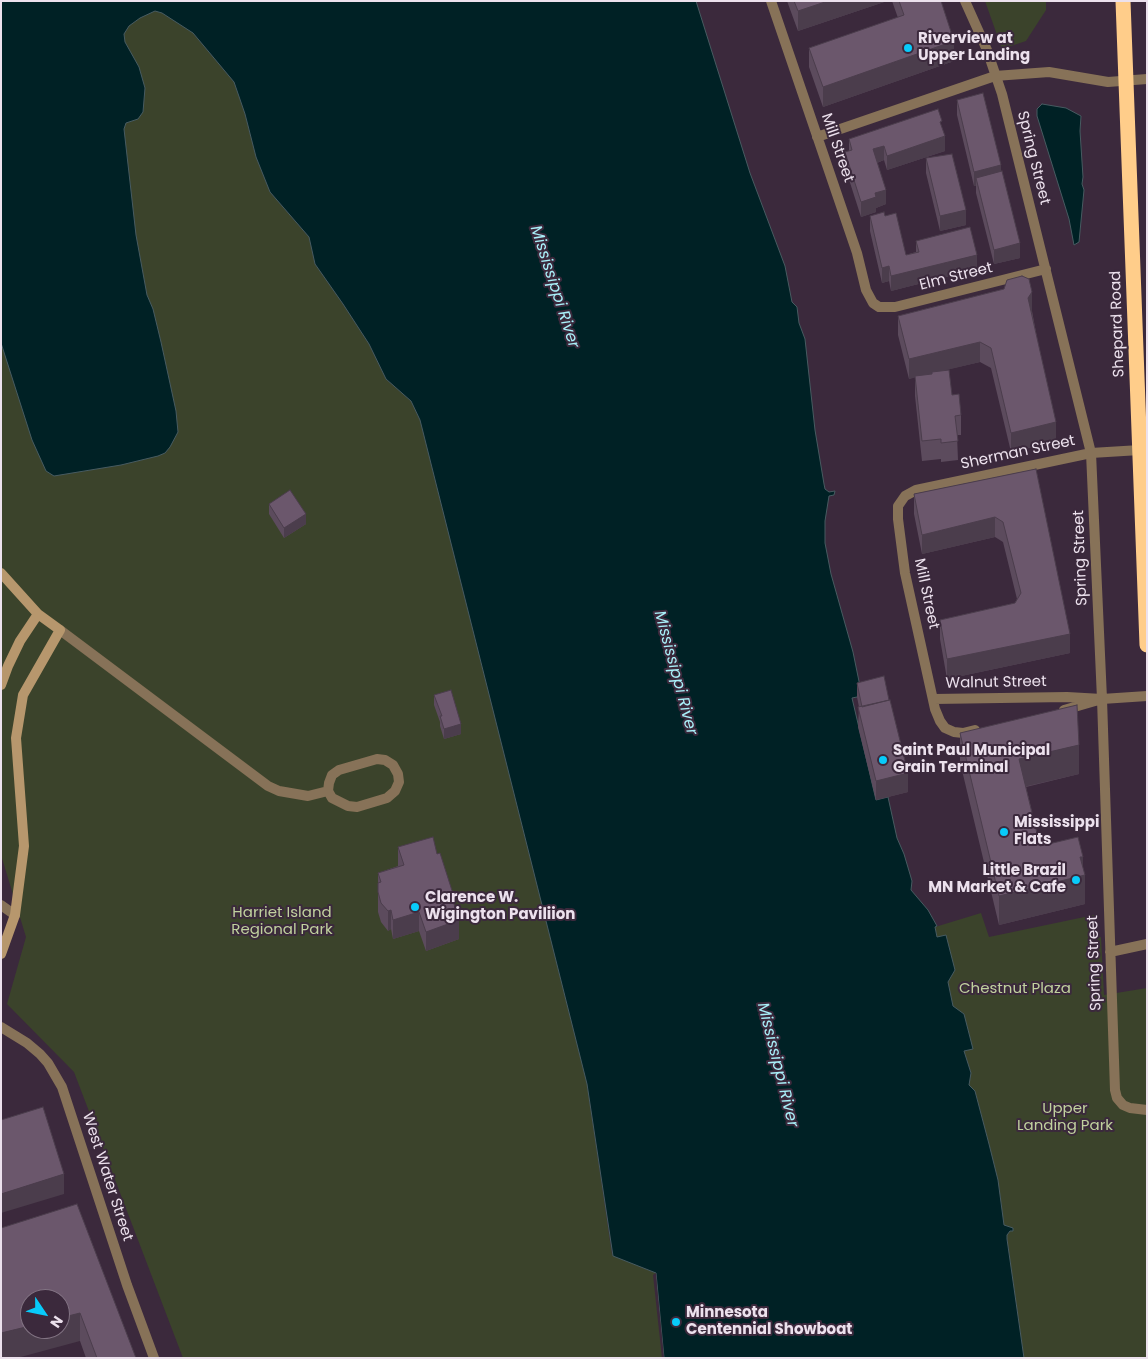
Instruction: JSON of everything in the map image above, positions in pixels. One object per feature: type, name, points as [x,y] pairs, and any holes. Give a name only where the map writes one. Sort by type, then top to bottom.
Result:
[{"type":"highway","name":"Shepard Road","points":[[1123,1],[1147,645]]},
{"type":"street","name":"Mill Street","points":[[771,1],[857,253],[866,290],[873,303]]},
{"type":"street","name":"Spring Street","points":[[965,1],[987,50],[1002,94],[1091,453],[1102,699],[1115,1090],[1117,1098],[1124,1105],[1130,1108],[1147,1110]]},
{"type":"street","points":[[817,137],[995,76],[1049,72],[1108,82],[1147,79]]},
{"type":"street","name":"Elm Street","points":[[873,303],[879,307],[895,307],[1046,269]]},
{"type":"street","name":"Sherman Street","points":[[905,496],[916,490],[1091,453],[1140,450]]},
{"type":"street","name":"Mill Street","points":[[905,496],[898,506],[905,572],[934,699]]},
{"type":"street","points":[[1,573],[38,614],[268,786],[279,791],[308,796],[328,790]]},
{"type":"street","points":[[1,685],[20,641],[38,614]]},
{"type":"street","points":[[1,954],[15,915],[24,846],[16,738],[23,695],[60,630]]},
{"type":"street","name":"Walnut Street","points":[[982,728],[963,733],[945,728],[940,722],[934,699],[1067,697],[1102,699],[1147,696]]},
{"type":"street","name":"Walnut Street","points":[[1058,711],[1102,699]]},
{"type":"street","points":[[377,759],[385,760],[393,765],[398,774],[399,782],[395,791],[386,798],[357,807],[338,802],[332,798],[328,790],[332,775],[338,770],[377,759]]},
{"type":"street","points":[[1,905],[15,915]]},
{"type":"street","points":[[1110,952],[1147,944]]},
{"type":"street","name":"West Water Street","points":[[1,1027],[27,1043],[40,1054],[48,1063],[62,1088],[127,1285],[154,1358]]},
{"type":"green space","name":"Harriet Island Regional Park","points":[[1,1],[188,1],[193,33],[234,82],[245,114],[256,157],[270,192],[309,237],[315,264],[369,344],[386,379],[411,401],[420,420],[587,1084],[612,1255],[656,1273],[664,1358],[183,1358],[74,1072],[7,1004],[26,937],[1,855]]},
{"type":"green space","points":[[985,1],[1046,1],[1046,10],[1026,41],[1002,49]]},
{"type":"green space","name":"Upper Landing Park","points":[[981,913],[989,937],[1094,915],[1094,938],[1101,937],[1104,995],[1147,988],[1146,1358],[1024,1358],[1007,1239],[1010,1231],[1004,1225],[998,1180],[975,1091],[969,1085],[971,1073],[964,1051],[972,1049],[964,1014],[953,1007],[948,982],[954,970],[946,936],[937,938],[935,927]]},
{"type":"water","name":"Mississippi River","points":[[1,1],[696,1],[750,173],[785,266],[792,302],[797,307],[799,323],[805,339],[815,430],[824,484],[825,489],[829,492],[835,491],[834,495],[829,496],[825,521],[825,543],[831,574],[853,652],[862,696],[852,698],[876,800],[888,797],[897,838],[912,881],[911,890],[928,910],[937,926],[935,927],[937,937],[946,935],[955,970],[948,982],[953,1006],[964,1014],[973,1049],[964,1051],[971,1073],[969,1085],[975,1091],[998,1180],[1004,1225],[1013,1228],[1013,1231],[1010,1231],[1007,1235],[1007,1239],[1024,1358],[664,1358],[656,1273],[613,1256],[587,1084],[420,420],[411,401],[386,379],[369,344],[315,264],[309,237],[270,192],[256,157],[245,114],[234,82],[193,33],[162,13],[155,11],[129,26],[124,34],[125,42],[139,67],[145,88],[143,112],[138,119],[126,123],[124,129],[136,235],[147,295],[153,309],[176,411],[178,432],[165,453],[158,456],[121,465],[54,476],[46,471],[32,440],[1,343]]},
{"type":"water","points":[[1042,104],[1066,108],[1081,116],[1082,184],[1084,190],[1079,242],[1074,245],[1069,219],[1037,116],[1037,109]]},
{"type":"pier","points":[[656,1273],[664,1358],[662,1358],[653,1275]]},
{"type":"building","points":[[794,1],[828,1],[798,11]]},
{"type":"building","points":[[899,1],[941,1],[954,41],[823,87],[809,48],[904,15]]},
{"type":"building","points":[[983,93],[1001,165],[974,172],[957,100]]},
{"type":"building","points":[[938,109],[945,136],[887,156],[884,146],[873,149],[886,190],[875,193],[876,197],[861,202],[845,152],[852,150],[849,139]]},
{"type":"building","points":[[952,154],[966,210],[940,216],[926,158]]},
{"type":"building","points":[[1002,171],[1020,243],[994,250],[976,178]]},
{"type":"building","points":[[884,212],[885,216],[896,213],[906,255],[919,252],[916,241],[970,227],[977,255],[891,276],[889,266],[882,268],[870,216]]},
{"type":"building","points":[[1022,276],[1029,279],[1032,292],[1028,298],[1056,422],[1011,433],[991,348],[980,342],[909,359],[898,316],[1004,289],[1007,280]]},
{"type":"building","points":[[949,370],[952,395],[959,394],[961,415],[955,416],[958,441],[941,443],[941,439],[922,441],[915,376]]},
{"type":"building","points":[[1036,469],[1070,634],[947,659],[940,620],[1015,603],[1021,593],[1003,522],[995,517],[922,535],[914,494]]},
{"type":"building","points":[[290,490],[306,514],[284,528],[269,504]]},
{"type":"building","points":[[884,676],[889,700],[862,707],[857,683]]},
{"type":"building","points":[[451,690],[461,724],[444,729],[440,716],[442,716],[434,695]]},
{"type":"building","name":"Saint Paul Municipal Grain Terminal","points":[[890,700],[908,773],[876,781],[858,707]]},
{"type":"building","name":"Mississippi Flats","points":[[1077,705],[1079,745],[1019,759],[1040,846],[1078,837],[1083,857],[1080,857],[1085,875],[999,896],[960,733]]},
{"type":"building","name":"Clarence W. Wigington Paviliion","points":[[433,837],[437,854],[440,853],[455,900],[453,901],[459,920],[426,932],[419,912],[393,920],[391,910],[388,911],[381,903],[378,883],[381,882],[378,873],[404,865],[398,847]]},
{"type":"building","points":[[43,1107],[64,1174],[1,1194],[1,1120]]},
{"type":"building","points":[[77,1204],[136,1358],[97,1358],[80,1313],[70,1316],[70,1289],[20,1289],[20,1328],[1,1333],[1,1228]]},
{"type":"place","name":"Riverview at Upper Landing","points":[[908,48]]},
{"type":"place","name":"Saint Paul Municipal Grain Terminal","points":[[883,760]]},
{"type":"place","name":"Mississippi Flats","points":[[1004,832]]},
{"type":"place","name":"Little Brazil MN Market & Cafe","points":[[1076,880]]},
{"type":"place","name":"Clarence W. Wigington Paviliion","points":[[415,907]]},
{"type":"place","name":"Minnesota Centennial Showboat","points":[[676,1322]]},
{"type":"park label","name":"Chestnut Plaza","points":[[1015,989]]}]
